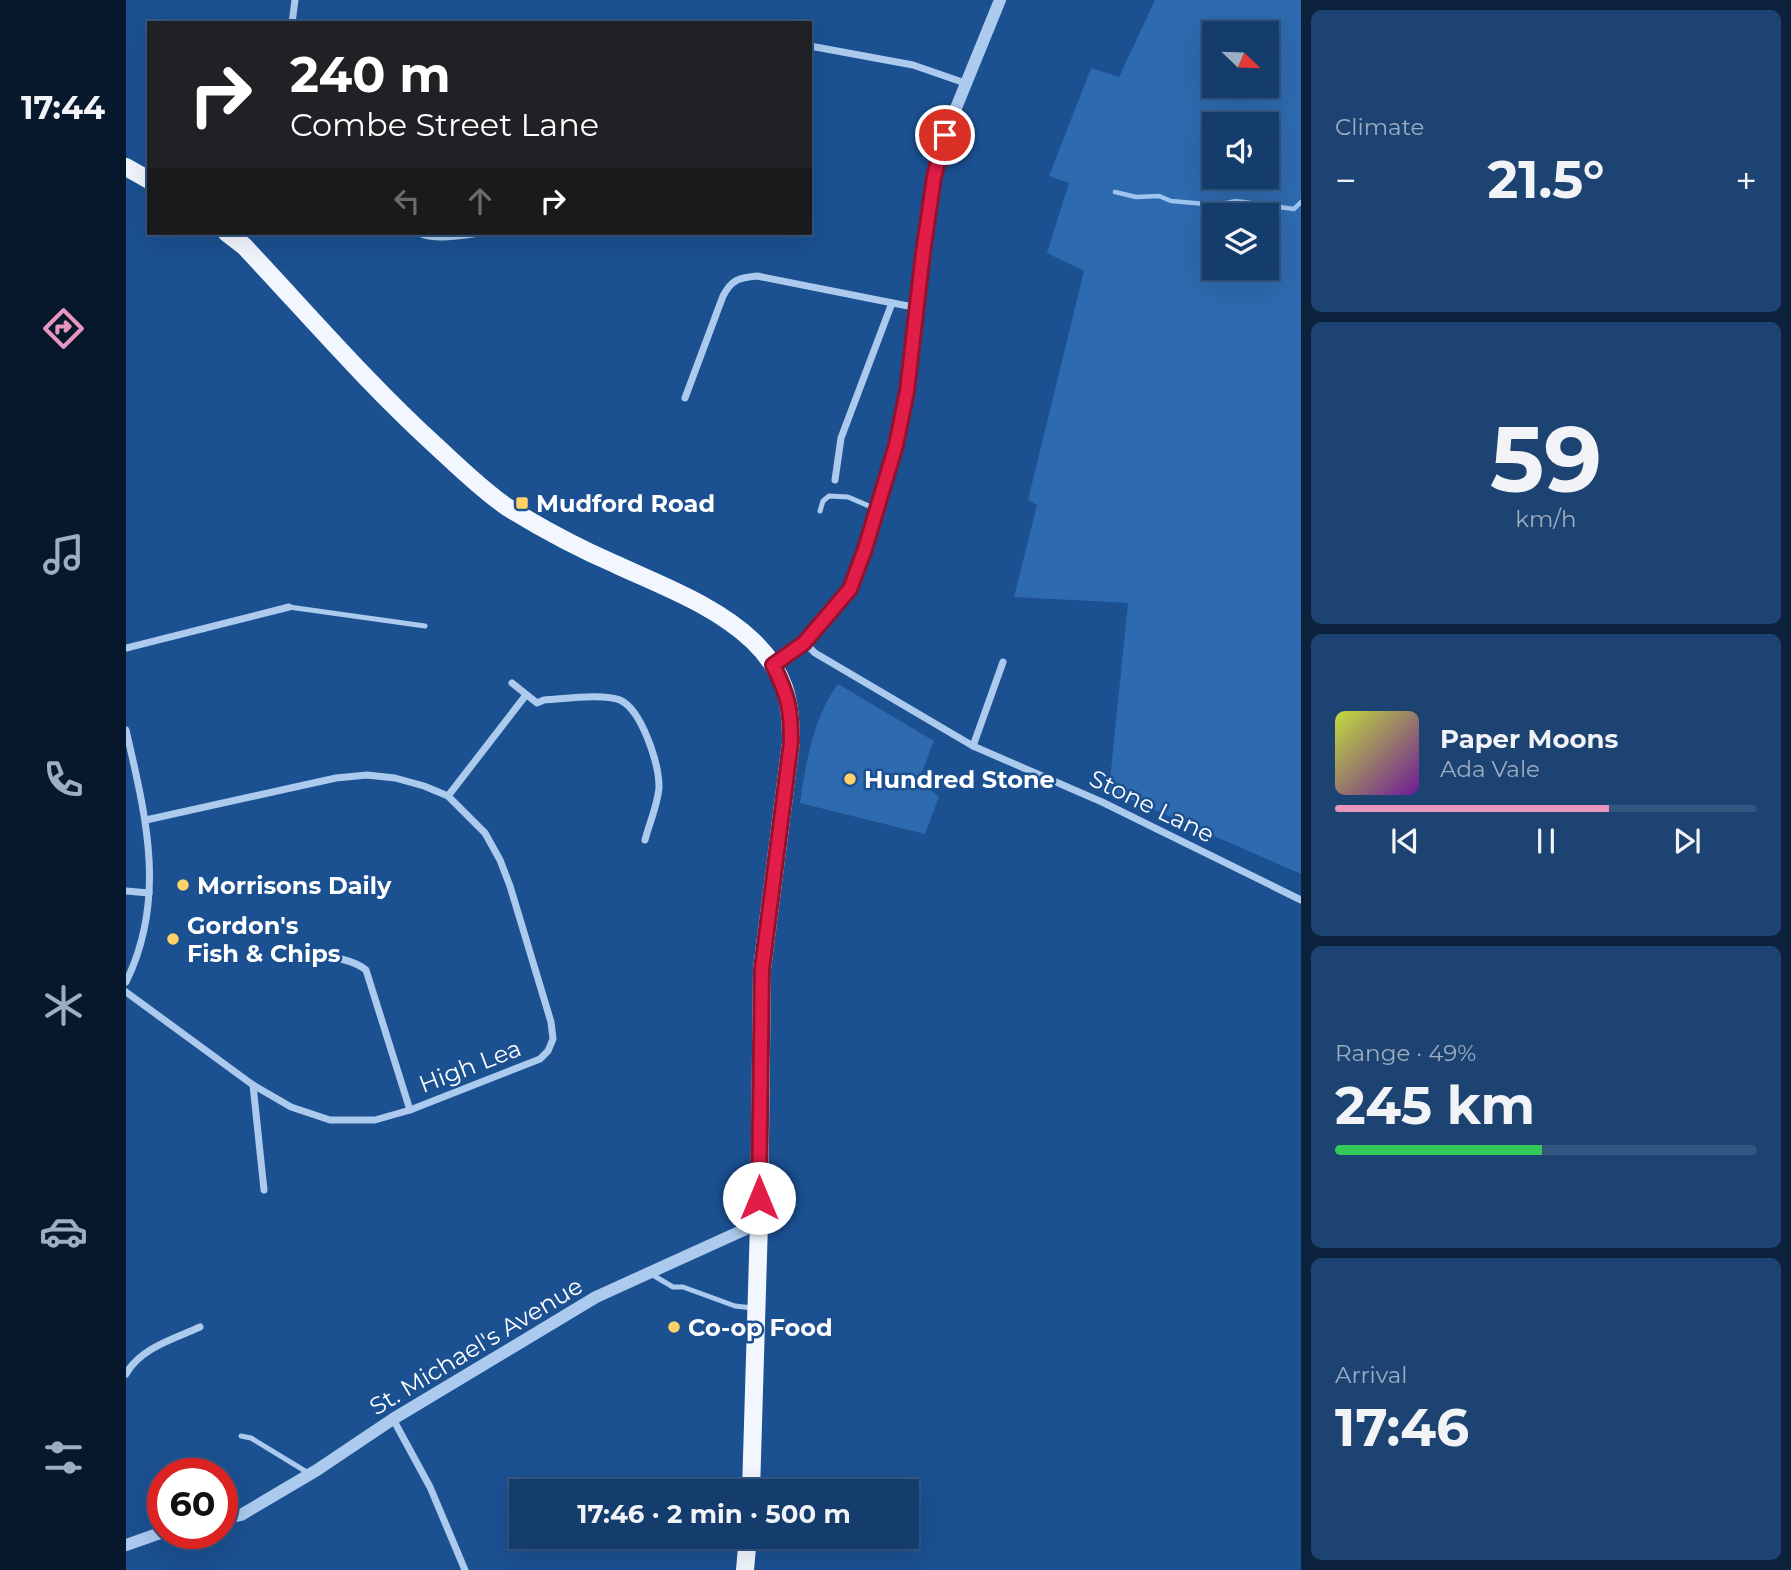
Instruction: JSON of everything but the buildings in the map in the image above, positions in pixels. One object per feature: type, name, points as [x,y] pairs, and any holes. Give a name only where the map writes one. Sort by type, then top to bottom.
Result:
[{"type":"main road","points":[[126,167],[147,179]]},
{"type":"main road","points":[[231,235],[247,242],[400,412],[487,492],[552,532],[674,591],[734,625],[755,643],[773,665],[785,688],[791,709],[791,742],[762,969],[759,1223],[751,1479]]},
{"type":"main road","points":[[745,1570],[747,1549]]},
{"type":"street","points":[[292,21],[295,0]]},
{"type":"street","points":[[773,665],[804,643],[850,589],[865,549],[896,445],[904,405],[934,177],[945,135],[1000,0]]},
{"type":"street","points":[[812,46],[913,65],[965,83]]},
{"type":"street","points":[[424,235],[459,235]]},
{"type":"street","points":[[685,398],[729,283],[757,275],[918,308]]},
{"type":"street","points":[[835,480],[841,438],[892,303]]},
{"type":"street","points":[[126,648],[289,607]]},
{"type":"street","name":"Stone Lane","points":[[804,643],[816,653],[973,746],[1102,802],[1301,900]]},
{"type":"street","points":[[973,746],[1003,662]]},
{"type":"street","points":[[512,683],[537,703],[544,700],[619,699],[636,713],[655,762],[659,788],[645,840]]},
{"type":"street","points":[[448,796],[526,695]]},
{"type":"street","points":[[126,730],[146,820],[149,893],[143,941],[126,982]]},
{"type":"street","name":"High Lea","points":[[126,992],[253,1086],[291,1107],[330,1120],[375,1120],[410,1110],[540,1059],[548,1051],[553,1039],[544,995],[500,859],[485,833],[448,796],[396,778],[367,775],[336,778],[146,820]]},
{"type":"street","points":[[126,891],[149,893]]},
{"type":"street","points":[[296,952],[360,965],[366,971],[410,1110]]},
{"type":"street","points":[[253,1086],[264,1190]]},
{"type":"street","name":"St. Michael's Avenue","points":[[238,1516],[596,1297],[759,1223]]},
{"type":"street","points":[[126,1374],[132,1363],[144,1353],[200,1327]]},
{"type":"street","points":[[393,1419],[430,1487],[465,1570]]},
{"type":"street","points":[[126,1545],[147,1538]]},
{"type":"lane","points":[[820,511],[823,501],[829,496],[848,497],[876,509]]},
{"type":"lane","points":[[289,607],[425,626]]},
{"type":"lane","points":[[649,1273],[673,1287],[683,1287],[735,1306],[756,1308]]},
{"type":"lane","points":[[242,1436],[251,1438],[310,1474]]},
{"type":"shaded area","points":[[1155,0],[1301,0],[1301,874],[1109,790],[1128,603],[1014,597],[1037,505],[1028,500],[1084,271],[1047,253],[1069,183],[1049,176],[1091,68],[1119,77]]},
{"type":"shaded area","points":[[838,684],[934,741],[919,779],[939,797],[925,834],[800,803],[808,756],[817,726],[829,697]]},
{"type":"waterway","points":[[1115,192],[1136,197],[1159,196],[1171,201],[1217,205],[1236,201],[1294,209],[1301,202]]},
{"type":"place","name":"Mudford Road","points":[[522,503]]},
{"type":"place","name":"Hundred Stone","points":[[850,779]]},
{"type":"place","name":"Morrisons Daily","points":[[183,885]]},
{"type":"place","name":"Gordon's Fish & Chips","points":[[173,939]]},
{"type":"place","name":"Co-op Food","points":[[674,1327]]},
{"type":"route","points":[[759,1198],[762,969],[791,742],[791,709],[785,688],[773,665],[804,643],[850,589],[865,549],[896,445],[907,391],[934,177],[945,135]]}]
